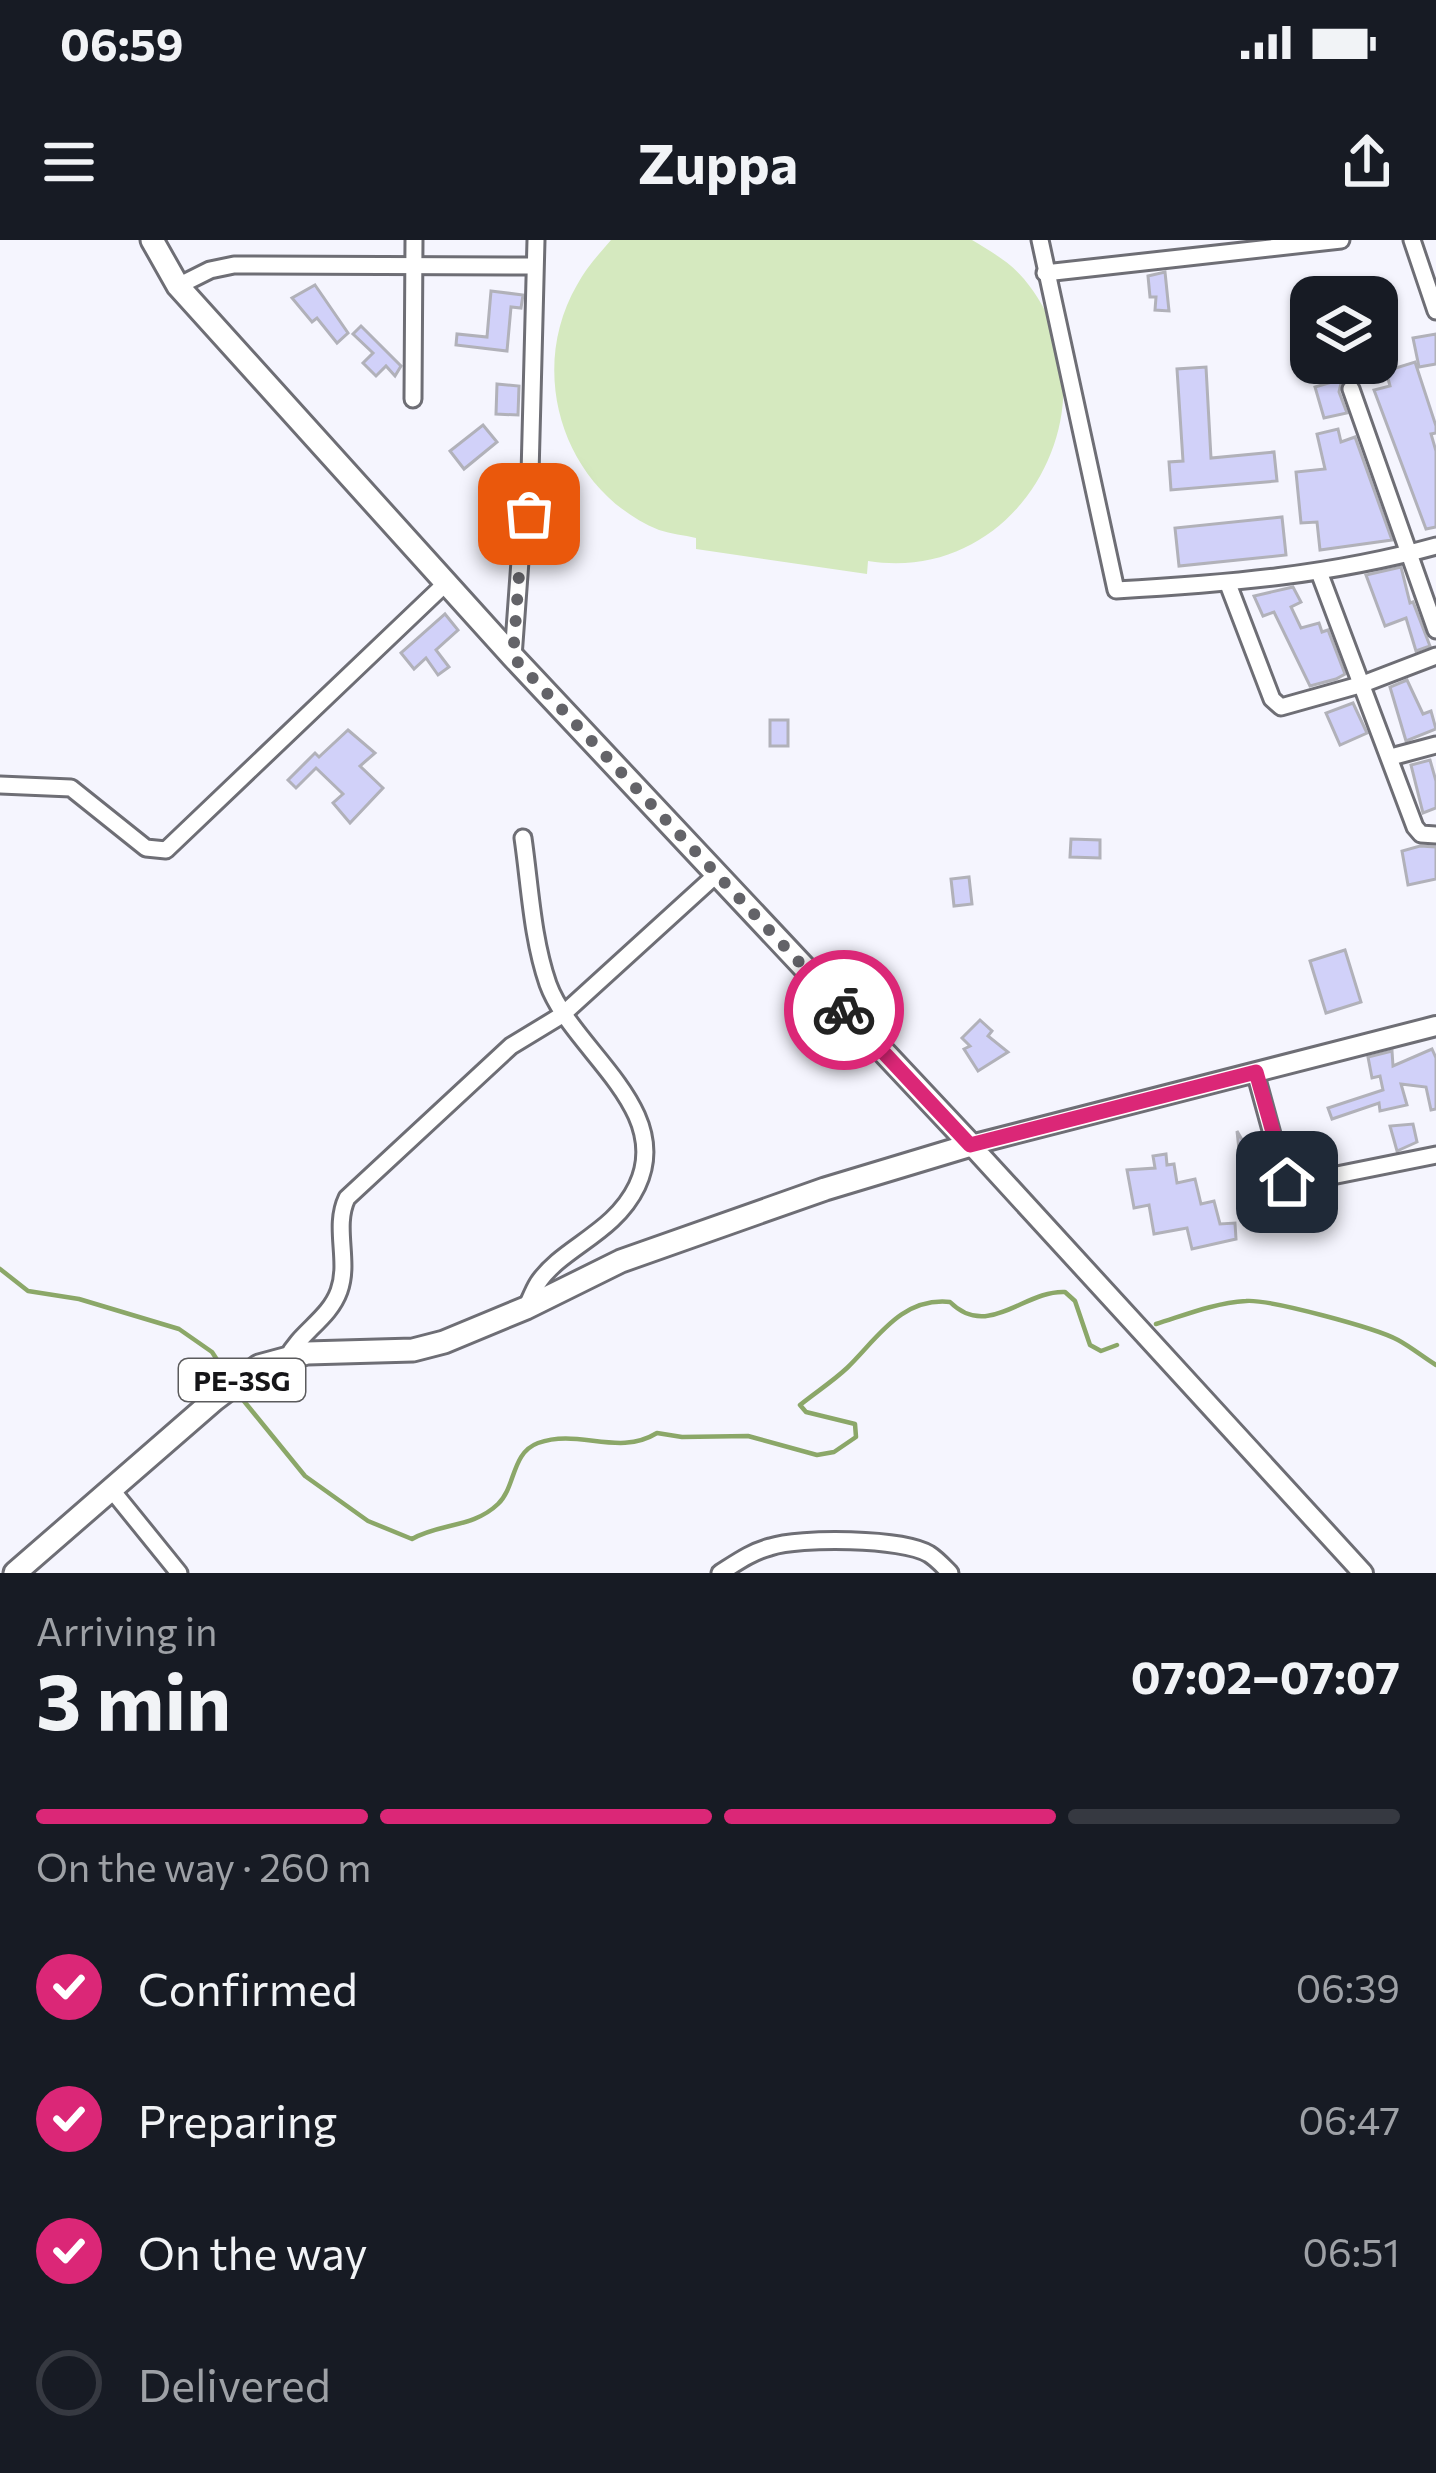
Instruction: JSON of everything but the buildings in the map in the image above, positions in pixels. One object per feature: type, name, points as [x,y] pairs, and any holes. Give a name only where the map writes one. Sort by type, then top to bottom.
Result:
[{"type":"highway","points":[[152,240],[178,286],[446,583],[970,1145]]},
{"type":"highway","name":"PE-3SG","points":[[15,1573],[259,1366],[287,1358],[413,1350],[469,1334],[621,1261],[825,1189],[970,1145]]},
{"type":"main road","points":[[1363,1573],[970,1145],[1436,1026]]},
{"type":"street","points":[[413,399],[414,240]]},
{"type":"street","points":[[513,657],[520,561],[529,514],[536,240]]},
{"type":"street","points":[[1040,240],[1116,590],[1228,584],[1319,572],[1436,546]]},
{"type":"street","points":[[1045,273],[1341,240]]},
{"type":"street","points":[[1412,240],[1436,311]]},
{"type":"street","points":[[178,286],[210,270],[234,265],[534,266]]},
{"type":"street","points":[[1351,389],[1436,631]]},
{"type":"street","points":[[1319,572],[1415,827],[1421,834],[1436,835]]},
{"type":"street","points":[[0,785],[80,791],[146,848],[166,850],[446,583]]},
{"type":"street","points":[[1228,584],[1276,704],[1287,708],[1436,656]]},
{"type":"street","points":[[1391,757],[1436,745]]},
{"type":"street","points":[[523,838],[537,942],[548,983],[562,1015],[636,1114],[644,1157],[639,1181],[626,1205],[540,1280],[526,1308]]},
{"type":"street","points":[[287,1358],[296,1341],[327,1313],[339,1291],[344,1251],[341,1218],[347,1198],[512,1046],[562,1015],[717,874]]},
{"type":"street","points":[[1256,1072],[1283,1174],[1292,1184],[1436,1155]]},
{"type":"street","points":[[111,1489],[179,1573]]},
{"type":"street","points":[[720,1573],[766,1547],[837,1543],[920,1550],[950,1573]]},
{"type":"green space","points":[[611,240],[972,240],[1024,279],[1052,326],[1063,377],[1059,427],[1041,474],[1012,514],[972,544],[923,561],[868,561],[867,574],[696,549],[696,538],[659,530],[626,512],[599,488],[563,426],[555,391],[562,319],[581,279]]},
{"type":"waterway","points":[[0,1269],[28,1291],[79,1299],[179,1329],[212,1352],[227,1375]]},
{"type":"waterway","points":[[239,1395],[305,1476],[368,1521],[412,1539],[488,1512],[504,1497],[523,1454],[553,1439],[628,1443],[657,1433],[748,1436],[817,1455],[834,1452],[856,1437],[855,1424],[806,1412],[800,1405],[847,1368],[891,1322],[917,1306],[950,1302],[964,1312],[992,1315],[1065,1292],[1075,1301],[1090,1345],[1101,1351],[1117,1345]]},
{"type":"waterway","points":[[1156,1324],[1223,1304],[1258,1302],[1386,1335],[1436,1365]]},
{"type":"way so far","points":[[529,514],[520,561],[513,657],[844,1010]]},
{"type":"route","points":[[844,1010],[970,1145],[1256,1072],[1287,1182]]}]
